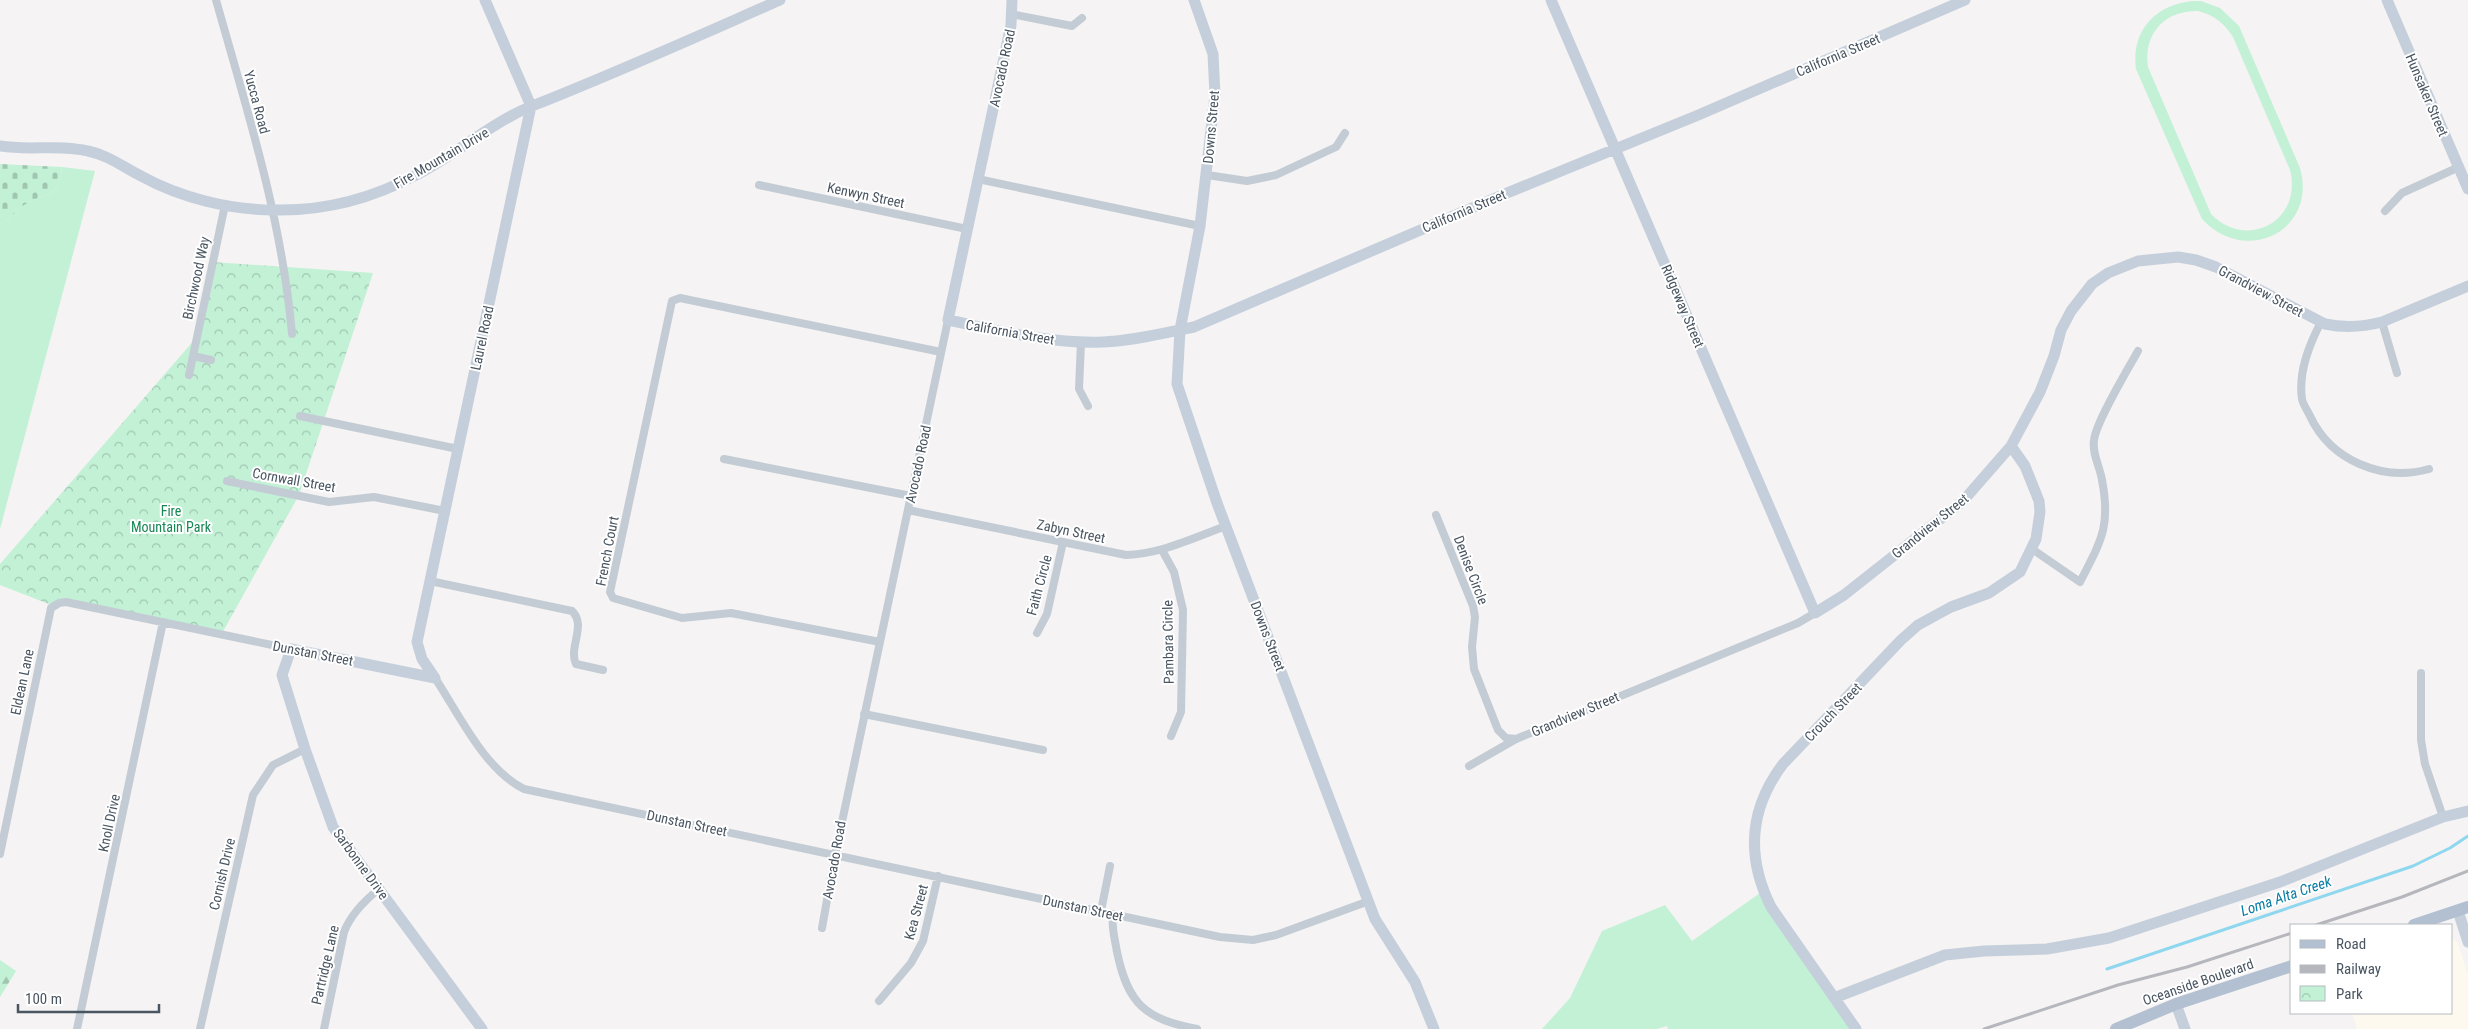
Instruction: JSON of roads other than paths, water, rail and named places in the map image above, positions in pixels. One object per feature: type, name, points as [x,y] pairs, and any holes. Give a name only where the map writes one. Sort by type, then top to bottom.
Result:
[{"type":"main road","points":[[485,0],[531,106]]},
{"type":"main road","name":"Fire Mountain Drive","points":[[0,146],[69,148],[89,151],[115,160],[142,177],[198,199],[225,206],[274,210],[330,207],[386,189],[418,175],[467,142],[531,106],[780,0]]},
{"type":"main road","name":"Avocado Road","points":[[948,320],[1011,25],[1012,0]]},
{"type":"main road","name":"Downs Street","points":[[1194,0],[1213,54],[1216,95],[1200,226],[1180,330],[1177,384],[1226,526],[1375,919],[1415,982],[1434,1029]]},
{"type":"main road","name":"Ridgeway Street","points":[[1551,0],[1617,149],[1815,613]]},
{"type":"main road","name":"California Street","points":[[948,320],[1036,339],[1080,342],[1105,342],[1194,328],[1507,193],[1617,149],[1964,0]]},
{"type":"main road","name":"Hunsaker Street","points":[[2387,0],[2468,189]]},
{"type":"main road","name":"Laurel Road","points":[[435,678],[422,658],[417,642],[531,106]]},
{"type":"main road","name":"Grandview Street","points":[[1815,613],[1844,595],[1963,501],[2011,446],[2040,392],[2054,356],[2061,330],[2071,311],[2092,284],[2108,273],[2138,261],[2178,257],[2196,260],[2216,267],[2321,322],[2338,326],[2368,326],[2382,322],[2468,286]]},
{"type":"main road","name":"Crouch Street","points":[[1855,1029],[1771,907],[1763,891],[1754,853],[1760,804],[1773,777],[1783,764],[1901,640],[1918,625],[1951,607],[1989,593],[2020,572],[2032,549],[2037,530],[2039,501],[2025,466],[2011,446]]},
{"type":"main road","name":"Dunstan Street","points":[[291,649],[435,678]]},
{"type":"main road","name":"Sarbonne Drive","points":[[291,649],[282,675],[305,749],[333,827],[482,1029]]},
{"type":"main road","points":[[1834,998],[1945,955],[1984,951],[2047,949],[2109,938],[2280,882],[2443,817],[2468,811]]},
{"type":"main road","points":[[2417,924],[2463,909],[2468,942]]},
{"type":"main road","name":"Oceanside Boulevard","points":[[2116,1029],[2176,1004],[2290,967]]},
{"type":"main road","points":[[2176,1004],[2185,1029]]},
{"type":"street","name":"Yucca Road","points":[[216,0],[274,210],[288,282],[292,334]]},
{"type":"street","points":[[1011,14],[1072,26],[1082,18]]},
{"type":"street","points":[[1206,175],[1247,181],[1276,175],[1336,147],[1345,133]]},
{"type":"street","points":[[2384,211],[2402,192],[2459,168]]},
{"type":"street","points":[[978,179],[1200,226]]},
{"type":"street","name":"Kenwyn Street","points":[[760,185],[968,229]]},
{"type":"street","name":"Birchwood Way","points":[[189,375],[225,206]]},
{"type":"street","name":"French Court","points":[[880,642],[731,613],[682,618],[613,598],[610,592],[672,301],[680,298],[941,352]]},
{"type":"street","name":"Avocado Road","points":[[822,928],[834,855],[948,320]]},
{"type":"street","points":[[2321,322],[2312,340],[2303,368],[2302,400],[2316,428],[2335,450],[2361,466],[2410,474],[2429,468]]},
{"type":"street","points":[[2382,322],[2397,373]]},
{"type":"street","points":[[1080,342],[1079,389],[1088,406]]},
{"type":"street","points":[[2032,549],[2080,582],[2104,536],[2105,498],[2095,455],[2096,432],[2138,350]]},
{"type":"street","points":[[192,356],[211,360]]},
{"type":"street","points":[[300,416],[458,449]]},
{"type":"street","points":[[724,459],[911,496]]},
{"type":"street","name":"Cornwall Street","points":[[227,481],[330,502],[374,498],[445,511]]},
{"type":"street","name":"Zabyn Street","points":[[908,510],[1126,555],[1146,554],[1162,550],[1226,526]]},
{"type":"street","name":"Denise Circle","points":[[1436,515],[1474,606],[1472,647],[1474,669],[1498,730],[1506,738],[1516,739]]},
{"type":"street","name":"Faith Circle","points":[[1037,633],[1047,614],[1063,542]]},
{"type":"street","name":"Pambara Circle","points":[[1162,550],[1174,572],[1183,610],[1181,712],[1171,736]]},
{"type":"street","points":[[430,581],[572,611],[577,616],[578,623],[573,657],[576,664],[603,670]]},
{"type":"street","name":"Dunstan Street","points":[[54,605],[66,602],[291,649]]},
{"type":"street","name":"Eldean Lane","points":[[0,854],[50,608],[54,605]]},
{"type":"street","name":"Grandview Street","points":[[1469,766],[1516,739],[1798,622],[1815,613]]},
{"type":"street","name":"Knoll Drive","points":[[77,1029],[163,622]]},
{"type":"street","points":[[2421,673],[2421,740],[2425,764],[2443,817]]},
{"type":"street","name":"Dunstan Street","points":[[435,678],[490,761],[509,781],[524,789],[1220,937],[1253,940],[1276,935],[1369,901]]},
{"type":"street","points":[[864,714],[1043,750]]},
{"type":"street","name":"Cornish Drive","points":[[200,1029],[253,795],[273,765],[305,749]]},
{"type":"street","points":[[1101,911],[1110,866]]},
{"type":"street","name":"Kea Street","points":[[878,1001],[911,964],[923,941],[938,876]]},
{"type":"street","name":"Partridge Lane","points":[[324,1029],[346,926],[366,900],[379,890]]},
{"type":"street","points":[[1113,914],[1112,924],[1122,975],[1131,994],[1145,1009],[1168,1023],[1197,1029]]},
{"type":"waterway","name":"Loma Alta Creek","points":[[2107,969],[2413,866],[2450,848],[2468,836]]},
{"type":"railway","points":[[2319,924],[2402,897],[2468,871]]},
{"type":"railway","points":[[1984,1029],[2118,985],[2187,967],[2290,934]]},
{"type":"park label","name":"Fire Mountain Park","points":[[171,520]]}]
